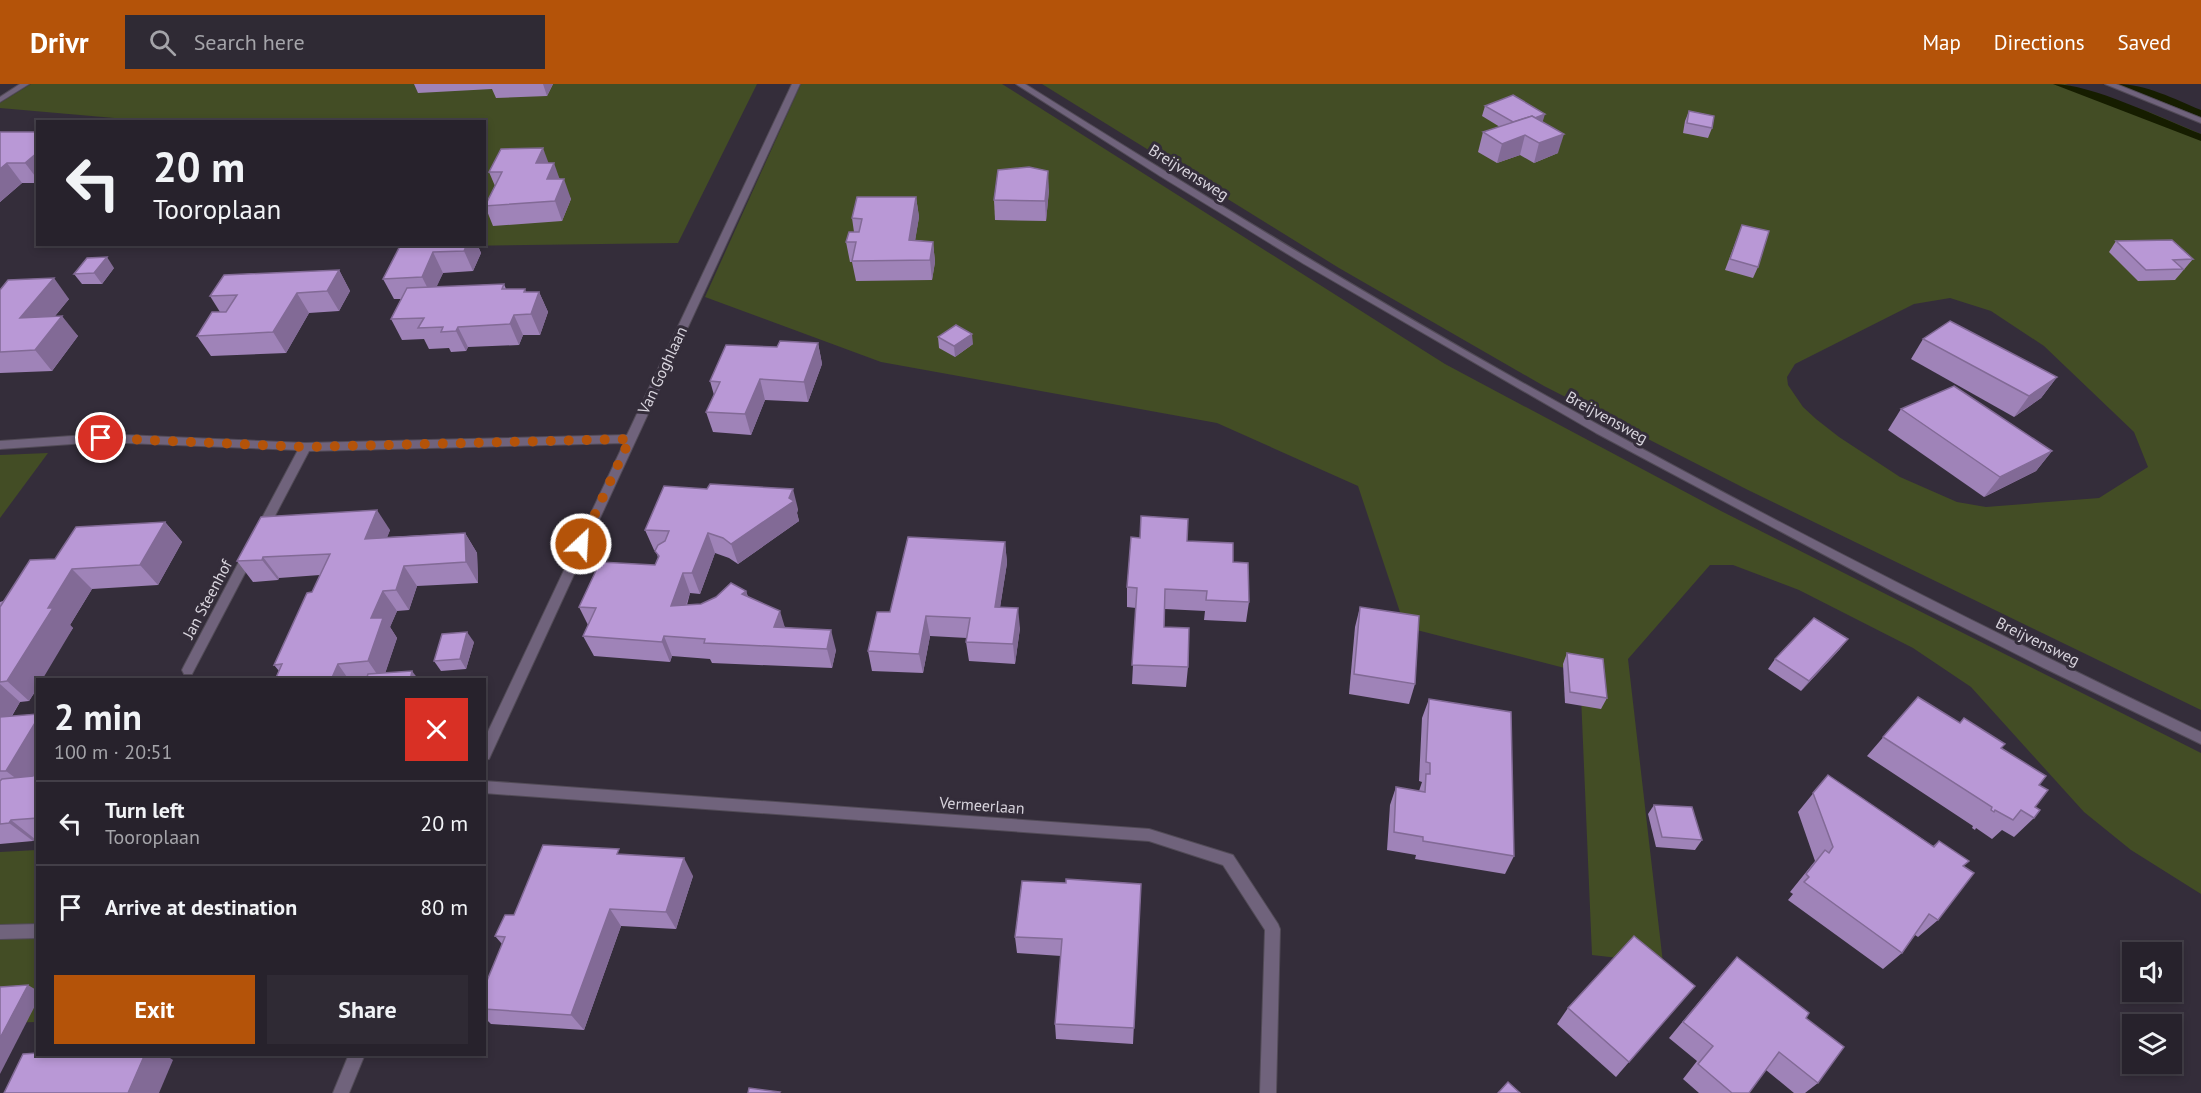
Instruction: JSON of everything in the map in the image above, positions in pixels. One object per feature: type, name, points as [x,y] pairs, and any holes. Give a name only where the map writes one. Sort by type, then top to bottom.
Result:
[{"type":"street","points":[[0,100],[25,84]]},
{"type":"street","name":"Van Goghlaan","points":[[486,750],[796,84]]},
{"type":"street","name":"Breijvensweg","points":[[1020,84],[1274,242],[1619,441],[1865,571],[2201,738]]},
{"type":"street","points":[[2109,84],[2201,121]]},
{"type":"street","points":[[0,445],[101,438],[305,447],[630,439]]},
{"type":"street","name":"Jan Steenhof","points":[[188,670],[305,447]]},
{"type":"street","name":"Vermeerlaan","points":[[486,787],[1149,835],[1228,860],[1273,929],[1268,1093]]},
{"type":"street","points":[[0,933],[36,931]]},
{"type":"street","points":[[341,1093],[356,1056]]},
{"type":"green space","points":[[31,84],[757,84],[678,243],[486,246],[486,120],[137,120],[0,108],[0,103]]},
{"type":"green space","points":[[801,84],[1002,84],[1445,364],[1721,511],[2201,753],[2201,894],[2131,850],[2084,812],[1971,687],[1913,648],[1799,590],[1733,565],[1710,565],[1628,659],[1663,963],[1592,955],[1580,672],[1405,627],[1358,486],[1217,423],[881,362],[705,297]]},
{"type":"green space","points":[[1042,84],[2065,84],[2149,112],[2201,134],[2201,710],[1748,490],[1544,386],[1339,268]],"holes":[[[1950,298],[1991,311],[2044,346],[2134,432],[2148,467],[2099,498],[1986,507],[1957,502],[1900,477],[1839,437],[1803,407],[1788,385],[1787,377],[1795,364],[1914,304]]]},
{"type":"green space","points":[[311,246],[457,246],[310,248]]},
{"type":"green space","points":[[48,453],[0,518],[0,455]]},
{"type":"green space","points":[[36,850],[36,1022],[0,1023],[0,852]]},
{"type":"building","points":[[1513,95],[1545,114],[1513,122],[1485,106]]},
{"type":"building","points":[[1689,111],[1714,116],[1712,128],[1687,123]]},
{"type":"building","points":[[1532,116],[1564,134],[1539,143],[1525,135],[1502,144],[1483,132]]},
{"type":"building","points":[[0,132],[36,132],[36,154],[25,163],[7,163],[0,169]]},
{"type":"building","points":[[543,148],[536,163],[554,163],[547,179],[564,179],[555,201],[486,206],[502,172],[489,172],[501,149]]},
{"type":"building","points":[[1029,167],[1048,171],[1045,201],[994,200],[998,170]]},
{"type":"building","points":[[857,197],[916,197],[909,240],[933,242],[930,260],[852,261],[856,242],[846,242],[849,232],[859,232],[862,219],[852,218]]},
{"type":"building","points":[[1742,225],[1769,231],[1758,267],[1730,259]]},
{"type":"building","points":[[2172,240],[2193,259],[2173,260],[2183,269],[2146,270],[2116,241]]},
{"type":"building","points":[[400,246],[466,246],[464,251],[433,252],[422,277],[383,279]]},
{"type":"building","points":[[107,257],[94,273],[74,274],[87,258]]},
{"type":"building","points":[[339,270],[327,291],[297,293],[273,332],[197,336],[212,312],[226,312],[237,295],[210,296],[224,275]]},
{"type":"building","points":[[54,278],[20,318],[62,316],[35,350],[0,352],[0,290],[8,280]]},
{"type":"building","points":[[504,284],[502,289],[525,289],[524,292],[539,292],[531,314],[514,315],[510,324],[458,327],[456,331],[441,332],[443,327],[418,328],[424,318],[391,319],[407,288]]},
{"type":"building","points":[[1950,321],[2057,377],[2029,396],[1923,339]]},
{"type":"building","points":[[956,325],[972,334],[954,346],[938,337]]},
{"type":"building","points":[[780,341],[818,343],[804,382],[760,379],[745,414],[706,412],[720,382],[710,381],[726,345],[777,347]]},
{"type":"building","points":[[1954,386],[2052,451],[2000,477],[1901,409]]},
{"type":"building","points":[[710,484],[793,489],[789,498],[794,501],[731,544],[723,538],[708,533],[692,573],[683,573],[671,606],[701,604],[716,597],[731,583],[746,591],[742,594],[780,611],[774,627],[831,630],[827,649],[704,643],[705,639],[664,636],[662,642],[583,636],[596,608],[579,607],[600,562],[655,565],[659,556],[655,551],[658,545],[665,541],[669,531],[645,530],[664,486],[707,489]]},
{"type":"building","points":[[377,510],[365,539],[465,533],[466,562],[404,566],[396,590],[383,591],[371,618],[383,618],[368,661],[338,664],[332,678],[276,678],[282,664],[274,665],[307,593],[312,592],[330,554],[263,557],[262,560],[237,561],[261,517]]},
{"type":"building","points":[[1141,516],[1188,519],[1187,541],[1233,543],[1233,562],[1248,563],[1249,602],[1206,600],[1207,591],[1165,589],[1164,627],[1189,628],[1188,667],[1132,665],[1137,588],[1127,587],[1131,537],[1140,538]]},
{"type":"building","points":[[165,522],[140,565],[72,569],[48,608],[53,608],[7,681],[0,682],[0,607],[30,560],[55,559],[76,527]]},
{"type":"building","points":[[908,537],[1005,542],[995,607],[1018,608],[1013,644],[966,642],[970,618],[926,616],[919,654],[868,651],[877,612],[890,612]]},
{"type":"building","points":[[1360,607],[1419,616],[1415,684],[1354,674]]},
{"type":"building","points":[[1814,618],[1848,639],[1809,681],[1775,659]]},
{"type":"building","points":[[467,632],[460,659],[434,661],[442,634]]},
{"type":"building","points":[[1567,653],[1603,659],[1607,698],[1570,692]]},
{"type":"building","points":[[412,671],[410,678],[367,678],[368,674]]},
{"type":"building","points":[[1918,697],[1960,723],[1964,718],[2005,744],[2001,748],[2046,776],[2039,785],[2048,790],[2035,807],[2040,810],[2034,818],[2021,810],[2013,820],[1995,810],[1994,812],[1991,810],[1992,807],[1883,737]]},
{"type":"building","points":[[1429,699],[1511,712],[1514,856],[1423,841],[1423,837],[1394,832],[1396,787],[1425,792],[1426,774],[1430,774],[1430,763],[1426,762]]},
{"type":"building","points":[[36,714],[36,721],[6,771],[0,771],[0,717]]},
{"type":"building","points":[[36,771],[36,818],[11,820],[9,823],[0,824],[0,781],[33,776]]},
{"type":"building","points":[[1828,775],[1934,847],[1939,841],[1969,861],[1963,866],[1974,873],[1938,920],[1929,914],[1902,953],[1804,882],[1809,877],[1806,874],[1825,850],[1829,853],[1833,847],[1813,793]]},
{"type":"building","points":[[1654,805],[1692,807],[1702,840],[1662,837]]},
{"type":"building","points":[[543,845],[619,849],[617,854],[684,858],[666,912],[610,909],[571,1015],[486,1009],[486,983],[505,937],[495,936],[505,915],[514,915]]},
{"type":"building","points":[[1066,879],[1141,884],[1134,1028],[1055,1024],[1062,939],[1015,937],[1022,881],[1066,883]]},
{"type":"building","points":[[1634,936],[1695,986],[1629,1062],[1568,1008]]},
{"type":"building","points":[[1737,957],[1809,1013],[1806,1018],[1844,1047],[1818,1083],[1779,1052],[1749,1093],[1732,1093],[1698,1064],[1713,1046],[1683,1022]]},
{"type":"building","points":[[28,985],[0,1038],[0,987]]},
{"type":"building","points":[[23,1054],[144,1056],[128,1093],[4,1093]]},
{"type":"building","points":[[1508,1082],[1520,1093],[1498,1093]]},
{"type":"building","points":[[749,1088],[780,1092],[748,1093]]},
{"type":"waterway","points":[[2058,84],[2106,100],[2201,138]]},
{"type":"waterway","points":[[2122,84],[2201,114]]},
{"type":"route","points":[[101,438],[305,447],[630,439],[581,544]]}]
